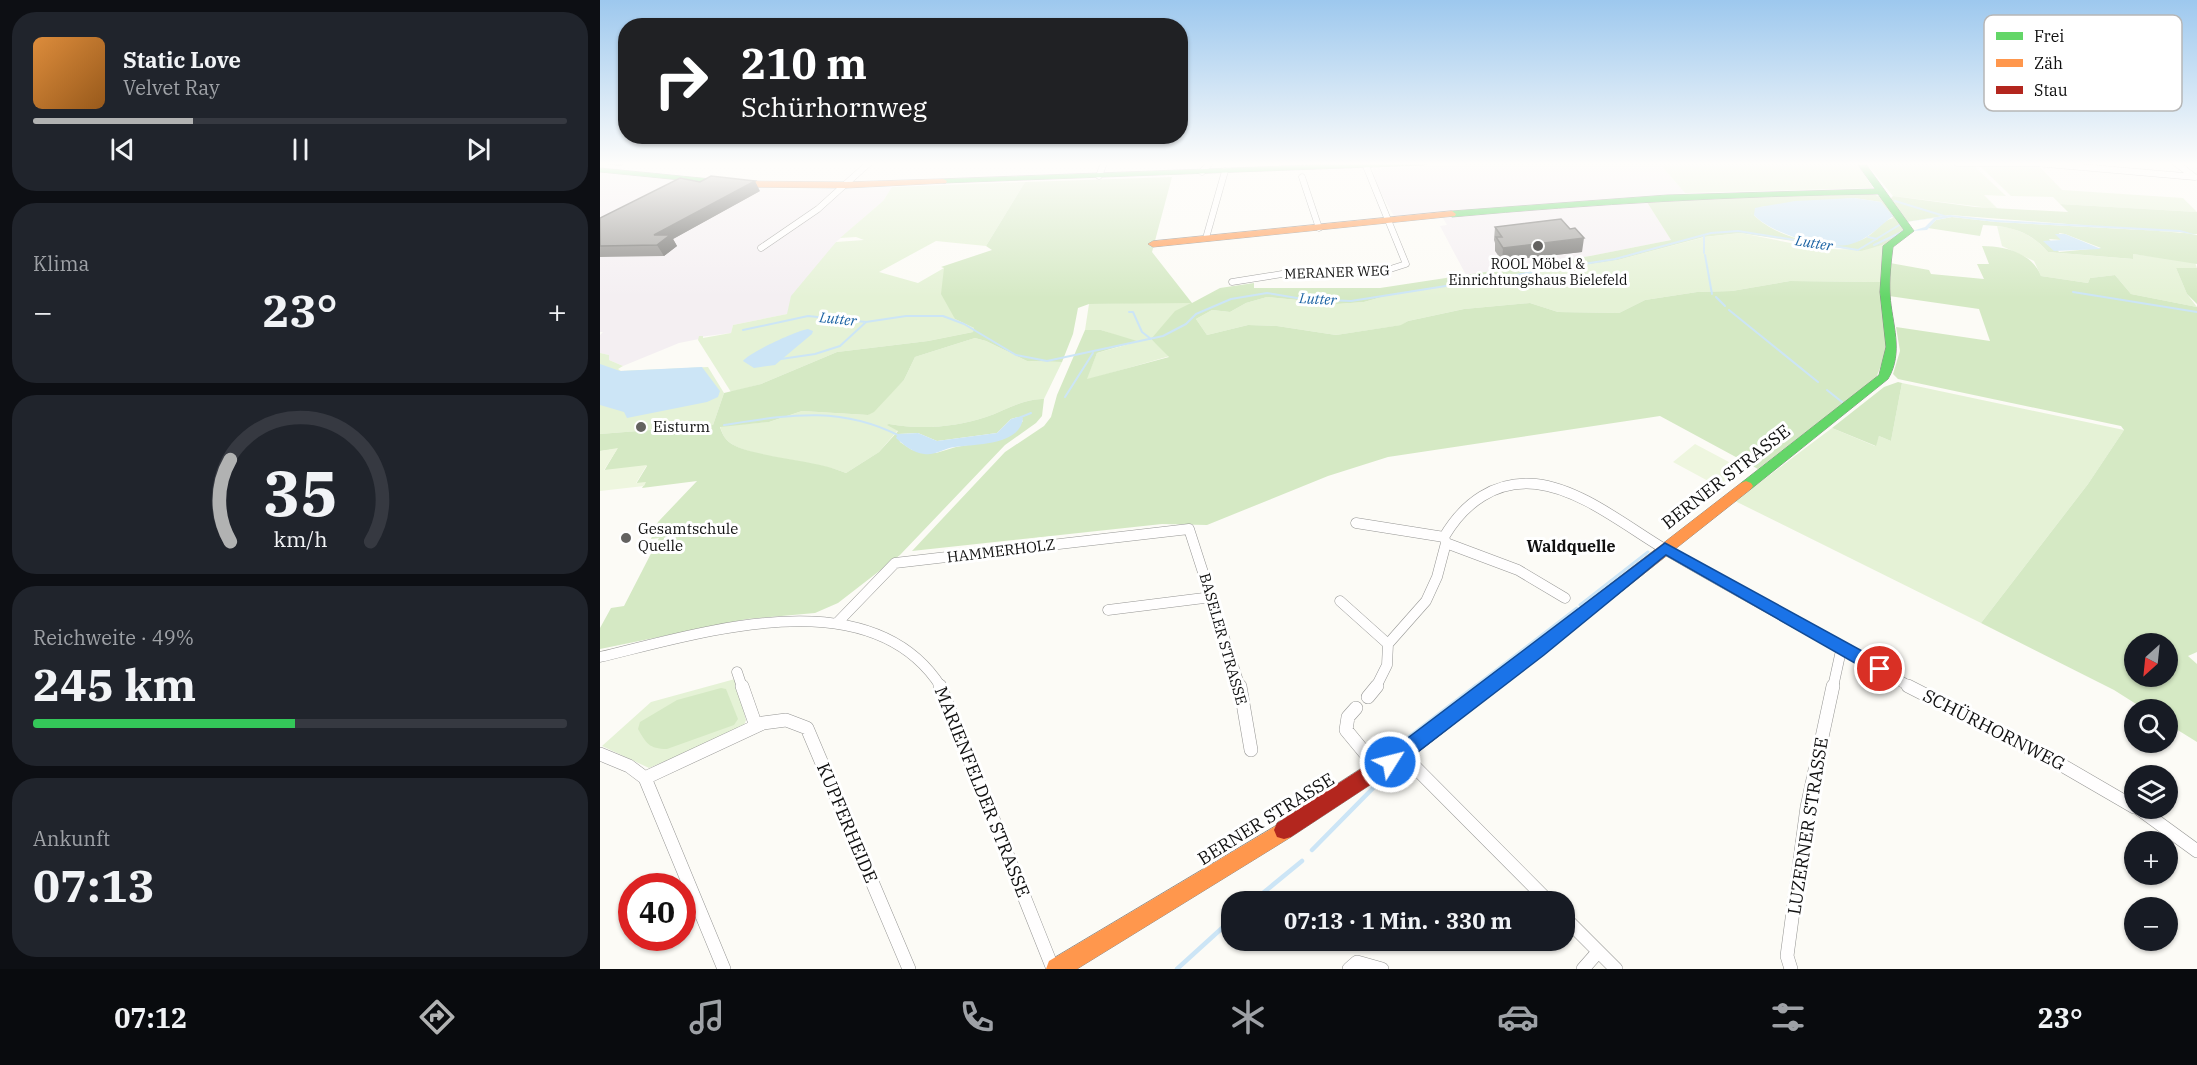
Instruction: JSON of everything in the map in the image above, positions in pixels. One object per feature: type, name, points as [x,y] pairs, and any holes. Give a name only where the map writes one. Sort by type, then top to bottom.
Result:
[{"type":"street","points":[[761,248],[774,242],[817,208]]},
{"type":"street","points":[[1206,238],[1214,208]]},
{"type":"street","points":[[1312,208],[1319,228]]},
{"type":"street","name":"MERANER WEG","points":[[1232,282],[1280,274],[1348,274],[1396,269],[1407,261],[1383,208]]},
{"type":"street","points":[[1153,244],[1517,208]]},
{"type":"street","name":"BERNER STRASSE","points":[[1055,969],[1402,754],[1538,650],[1884,377],[1892,360],[1894,342],[1885,298],[1888,246],[1909,231],[1893,208]]},
{"type":"street","name":"SCHÜRHORNWEG","points":[[1388,644],[1426,601],[1437,577],[1445,540],[1461,511],[1482,494],[1512,484],[1536,484],[1587,500],[1641,536],[2124,801]]},
{"type":"street","points":[[1356,523],[1445,540],[1518,570],[1565,598]]},
{"type":"street","name":"BASELER STRASSE","points":[[1189,529],[1240,687],[1251,750]]},
{"type":"street","name":"HAMMERHOLZ","points":[[837,623],[895,563],[1189,529]]},
{"type":"street","points":[[1108,610],[1212,597]]},
{"type":"street","points":[[1340,601],[1388,644],[1390,656],[1386,667],[1368,697]]},
{"type":"street","name":"MARIENFELDER STRASSE","points":[[600,657],[753,625],[814,620],[871,630],[899,646],[925,665],[945,694],[1055,969]]},
{"type":"street","name":"LUZERNER STRASSE","points":[[1791,969],[1787,956],[1807,807],[1840,655],[1844,648]]},
{"type":"street","points":[[737,672],[756,726]]},
{"type":"street","points":[[1356,708],[1348,717],[1346,729],[1379,770]]},
{"type":"street","name":"KUPFERHEIDE","points":[[645,778],[756,726],[782,719],[797,720],[807,728],[909,969]]},
{"type":"street","points":[[600,754],[629,766],[645,778],[724,969]]},
{"type":"street","points":[[1402,754],[1538,891]]},
{"type":"street","name":"SCHÜRHORNWEG","points":[[2152,819],[2197,851]]},
{"type":"street","points":[[1575,928],[1616,969]]},
{"type":"street","points":[[1583,969],[1598,952]]},
{"type":"street","points":[[1349,969],[1357,962],[1382,969]]},
{"type":"shaded area","points":[[600,208],[875,208],[836,242],[787,314],[733,325],[731,333],[699,337],[699,339],[679,343],[623,366],[609,360],[609,355],[600,353],[600,335],[603,332],[600,332]]},
{"type":"shaded area","points":[[1389,208],[1508,208],[1395,218]]},
{"type":"shaded area","points":[[1524,208],[1651,208],[1671,240],[1590,256],[1466,275],[1440,226],[1447,225],[1443,218]]},
{"type":"green space","points":[[875,208],[1009,208],[986,246],[936,241],[879,272],[918,283],[944,268],[955,319],[974,328],[973,332],[928,341],[837,352],[761,384],[731,392],[698,340],[699,336],[703,338],[731,333],[733,325],[787,314],[791,296],[836,242],[864,240],[856,237],[840,238]]},
{"type":"green space","points":[[1009,208],[1164,208],[1152,252],[1192,303],[1220,288],[1254,283],[1254,288],[1380,288],[1590,256],[1671,240],[1651,208],[1759,208],[1754,215],[1777,231],[1808,241],[1841,244],[1867,237],[1885,221],[1893,218],[1886,208],[1890,208],[1907,231],[1886,244],[1861,251],[1740,233],[1704,237],[1618,260],[1389,295],[1364,302],[1337,304],[1267,297],[1246,303],[1230,312],[1212,310],[1196,319],[1207,335],[1248,325],[1277,326],[1336,335],[1401,325],[1408,321],[1464,309],[1530,303],[1558,312],[1619,313],[1645,300],[1697,292],[1732,291],[1790,281],[1881,282],[1888,348],[1876,378],[1758,469],[1660,416],[1388,457],[1328,476],[1207,525],[1162,524],[912,551],[1005,452],[1044,426],[1051,417],[1057,395],[1085,330],[1101,330],[1137,341],[1097,353],[1087,379],[1169,357],[1151,339],[1175,311],[1191,303],[1089,304],[1078,308],[1073,334],[1062,362],[1027,361],[975,338],[915,357],[904,380],[874,412],[868,415],[802,411],[769,422],[720,427],[724,437],[738,447],[766,455],[818,464],[846,473],[879,452],[898,431],[887,425],[889,424],[913,427],[951,425],[986,417],[1014,405],[1037,399],[1044,399],[1042,416],[1036,423],[1005,445],[900,555],[838,603],[815,613],[747,619],[600,649],[600,628],[611,608],[624,606],[659,538],[651,539],[658,522],[697,481],[642,488],[645,483],[636,484],[647,466],[604,471],[617,449],[600,451],[600,434],[713,425],[724,393],[761,384],[837,352],[928,341],[973,332],[974,328],[955,319],[941,294],[944,268],[941,267],[992,250],[986,246]],"holes":[[[1018,417],[1023,421],[1003,439],[936,453],[912,450],[900,442],[898,434],[918,433],[937,441],[997,433],[1011,419]]]},
{"type":"green space","points":[[1896,208],[1998,208],[2068,212],[2064,208],[2132,208],[2197,212],[2197,234],[1950,215],[1906,222]]},
{"type":"green space","points":[[2132,208],[2193,208],[2197,212]]},
{"type":"green space","points":[[1952,217],[1996,222],[2180,232],[2197,235],[2197,264],[2133,254],[2133,259],[2048,252],[2027,234],[2011,228],[1983,225],[1980,236],[1928,228],[1936,220]],"holes":[[[2059,233],[2101,248],[2059,252],[2049,239],[2061,240]]]},
{"type":"green space","points":[[1997,226],[2025,234],[2037,241],[2048,252],[2132,259],[2133,254],[2195,262],[2197,268],[2176,268],[2187,294],[2197,307],[2131,294],[2115,275],[2090,278],[2088,283],[2041,276],[2034,261],[2002,246]]},
{"type":"green space","points":[[1740,233],[1832,249],[1868,248],[1886,244],[1881,282],[1790,281],[1732,291],[1697,292],[1645,300],[1619,313],[1558,312],[1530,303],[1464,309],[1408,321],[1402,325],[1336,335],[1277,326],[1248,325],[1207,335],[1196,319],[1212,310],[1230,312],[1246,303],[1267,297],[1337,304],[1364,302],[1389,295],[1618,260],[1705,237]]},
{"type":"green space","points":[[1982,246],[2000,247],[2024,256],[2037,268],[2041,276],[2088,283],[2090,278],[2115,275],[2131,294],[2197,307],[2197,652],[2188,656],[2197,664],[2197,742],[2178,730],[2178,699],[2128,699],[1981,623],[2088,484],[2124,430],[2121,426],[1898,379],[1893,374],[1900,351],[1896,327],[1990,341],[1979,309],[1889,296],[1890,263],[1929,270],[1931,274],[1984,279],[1977,264],[1989,264]]},
{"type":"green space","points":[[2176,268],[2197,268],[2197,304],[2187,294]]},
{"type":"green space","points":[[1192,303],[1151,339],[1170,356],[1086,380],[1097,353],[1136,342],[1101,330],[1085,330],[1089,304]]},
{"type":"green space","points":[[975,338],[1027,361],[1062,362],[1044,399],[1014,405],[986,417],[951,425],[913,427],[889,424],[898,430],[879,452],[846,473],[751,452],[729,442],[724,437],[720,426],[769,422],[802,411],[868,415],[904,380],[915,357]]},
{"type":"green space","points":[[600,353],[609,355],[609,360],[623,366],[618,369],[621,371],[708,367],[724,393],[713,425],[600,434]]},
{"type":"green space","points":[[1898,382],[1902,383],[1891,441],[1879,436],[1876,446],[1832,428],[1884,387]]},
{"type":"green space","points":[[1902,383],[2124,430],[2088,484],[1981,623],[1735,501],[1832,428],[1875,446],[1879,436],[1891,441]]},
{"type":"green space","points":[[1695,444],[1744,470],[1723,489],[1673,462]]},
{"type":"green space","points":[[618,448],[604,470],[647,465],[636,483],[646,482],[644,486],[600,491],[600,451]]},
{"type":"green space","points":[[735,679],[746,720],[743,728],[649,768],[602,746],[651,702]]},
{"type":"green space","points":[[721,688],[726,689],[738,719],[734,725],[667,749],[656,748],[643,738],[638,729],[640,722],[677,700]]},
{"type":"water","points":[[1755,208],[1886,208],[1893,216],[1868,236],[1857,242],[1841,246],[1800,239],[1773,228],[1754,215]]},
{"type":"water","points":[[1950,215],[1996,220],[2180,230],[2197,235],[1952,217],[1936,220],[1927,230],[1912,231],[1925,227],[1934,218],[1906,222]]},
{"type":"water","points":[[2055,234],[2065,234],[2101,249],[2054,251],[2043,241],[2061,240]]},
{"type":"water","points":[[808,329],[813,331],[812,334],[775,365],[754,368],[743,361],[774,342]]},
{"type":"water","points":[[600,364],[620,371],[702,367],[720,391],[718,397],[707,402],[627,418],[624,412],[600,405]]},
{"type":"water","points":[[1023,418],[1020,427],[1005,439],[951,448],[932,454],[916,452],[896,438],[898,434],[918,433],[937,441],[997,433],[1011,419]]},
{"type":"building","points":[[620,208],[704,208],[654,235],[670,235],[657,245],[600,246],[600,218]]},
{"type":"building","points":[[1561,219],[1570,229],[1575,228],[1584,238],[1503,248],[1496,237],[1502,237],[1495,227]]},
{"type":"waterway","points":[[1919,208],[1944,216]]},
{"type":"waterway","name":"Lutter","points":[[1876,239],[1901,224]]},
{"type":"waterway","name":"Lutter","points":[[1151,339],[1163,336],[1186,324],[1196,314],[1231,299],[1267,293],[1303,299],[1351,301],[1615,259],[1711,233],[1738,231],[1858,250],[1876,239]]},
{"type":"waterway","points":[[1874,245],[1904,231]]},
{"type":"waterway","points":[[1704,235],[1704,253]]},
{"type":"waterway","points":[[1868,237],[1876,239]]},
{"type":"waterway","points":[[1705,255],[1712,294]]},
{"type":"waterway","points":[[2073,292],[2197,312]]},
{"type":"waterway","points":[[1716,297],[1725,306]]},
{"type":"waterway","points":[[1729,310],[1818,382]]},
{"type":"waterway","points":[[1129,312],[1133,312],[1142,332],[1151,339]]},
{"type":"waterway","name":"Lutter","points":[[743,330],[808,316],[866,322]]},
{"type":"waterway","name":"Lutter","points":[[866,322],[906,316],[943,316],[964,324],[1016,355],[1047,361],[1151,339]]},
{"type":"waterway","points":[[781,359],[815,354],[840,346],[866,322]]},
{"type":"waterway","points":[[1065,397],[1093,353]]},
{"type":"waterway","points":[[1827,390],[1842,402]]},
{"type":"waterway","points":[[1016,419],[1031,413]]},
{"type":"waterway","points":[[724,425],[792,416],[835,416],[878,426],[900,436]]},
{"type":"waterway","points":[[1580,605],[1648,552]]},
{"type":"waterway","points":[[1474,687],[1577,608]]},
{"type":"waterway","points":[[1395,748],[1476,686]]},
{"type":"waterway","points":[[1312,850],[1383,778]]},
{"type":"waterway","points":[[1265,891],[1302,861]]},
{"type":"waterway","points":[[1177,969],[1221,929]]},
{"type":"traffic: fast","points":[[1452,214],[1521,208]]},
{"type":"traffic: fast","points":[[1746,486],[1884,377],[1891,357],[1885,292],[1888,246],[1909,231],[1893,208]]},
{"type":"traffic: slow","points":[[1153,244],[1452,214]]},
{"type":"traffic: slow","points":[[1438,727],[1746,486]]},
{"type":"traffic: slow","points":[[1057,969],[1284,830]]},
{"type":"traffic: jam","points":[[1284,830],[1402,754],[1438,727]]},
{"type":"place","name":"ROOL Möbel & Einrichtungshaus Bielefeld","points":[[1538,246]]},
{"type":"place","name":"Eisturm","points":[[641,427]]},
{"type":"place","name":"Gesamtschule Quelle","points":[[626,538]]},
{"type":"district","name":"Waldquelle","points":[[1571,546]]},
{"type":"route","points":[[1390,762],[1538,650],[1665,548],[1880,669]]}]
